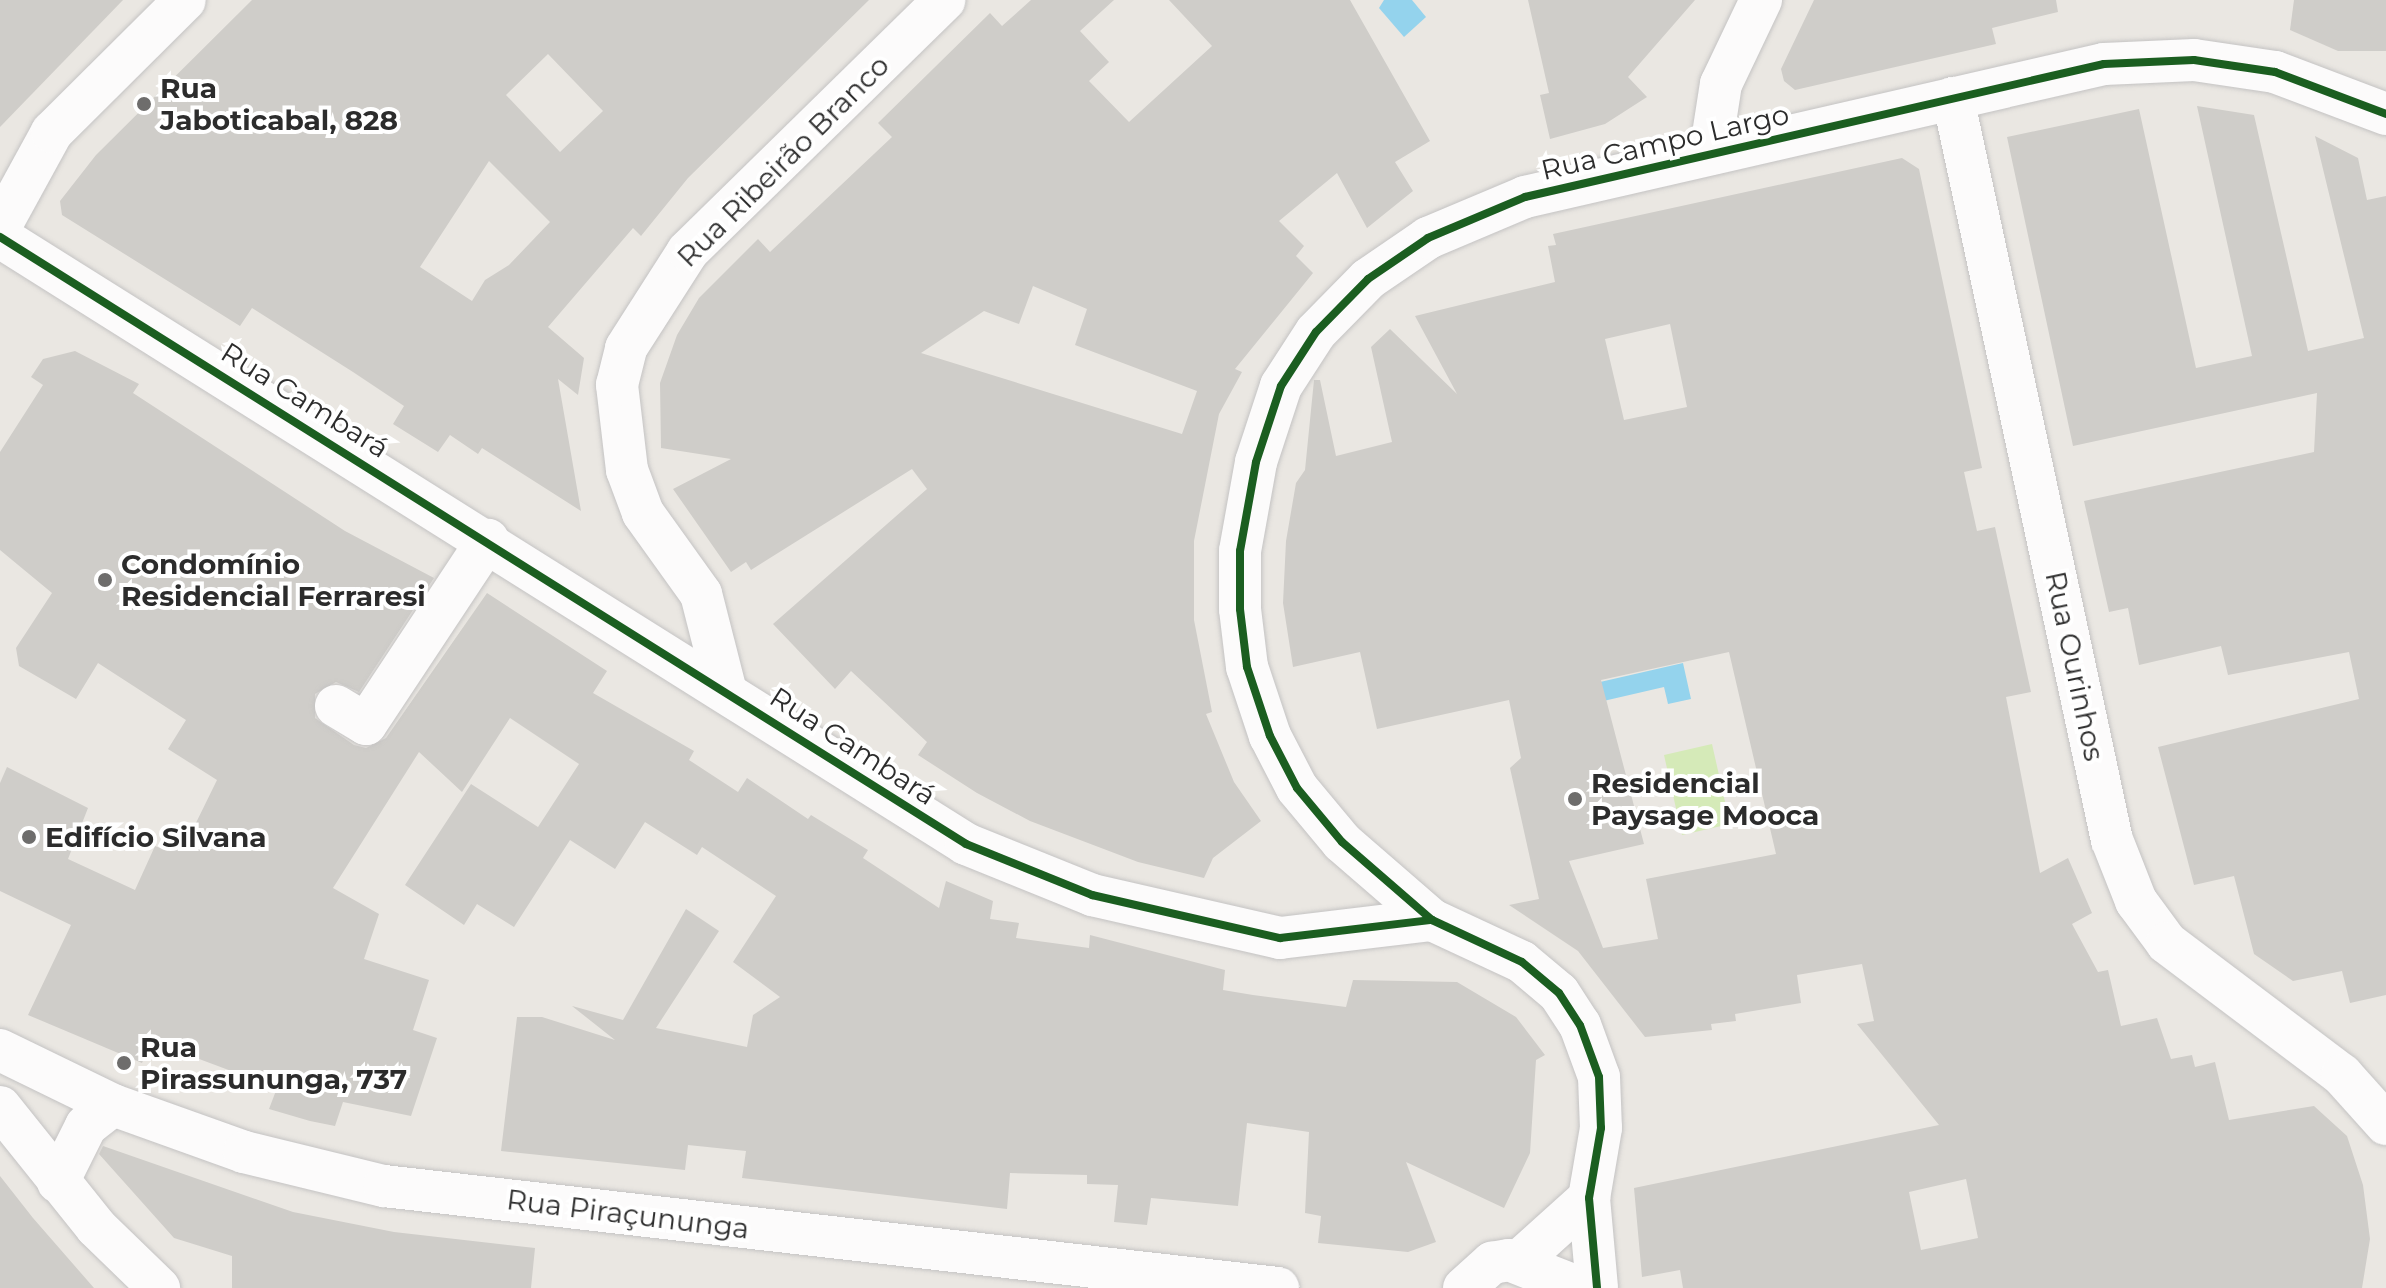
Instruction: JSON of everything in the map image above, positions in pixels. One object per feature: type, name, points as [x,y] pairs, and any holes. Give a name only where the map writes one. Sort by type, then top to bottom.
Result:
[{"type":"street","points":[[0,227],[10,179],[52,132],[185,0]]},
{"type":"street","name":"Rua Ribeirão Branco","points":[[725,688],[701,594],[643,513],[627,470],[617,385],[626,348],[688,251],[944,0]]},
{"type":"street","points":[[1710,154],[1721,84],[1761,0]]},
{"type":"street","name":"Rua Campo Largo","points":[[1432,920],[1342,842],[1297,788],[1270,736],[1247,667],[1240,551],[1256,462],[1281,386],[1316,332],[1368,279],[1428,238],[1525,197],[2104,64],[2194,60],[2275,72],[2386,114]]},
{"type":"street","name":"Rua Ourinhos","points":[[1953,98],[2112,840],[2136,901],[2167,943],[2342,1075],[2386,1124]]},
{"type":"street","name":"Rua Cambará","points":[[0,237],[725,688],[966,844],[1092,895],[1280,938],[1432,920]]},
{"type":"street","points":[[336,706],[366,724],[488,540]]},
{"type":"street","points":[[1432,920],[1522,962],[1559,993],[1580,1025],[1599,1077],[1601,1128],[1589,1198],[1597,1288]]},
{"type":"street","name":"Rua Piraçununga","points":[[0,1050],[113,1105],[244,1152],[384,1186],[1278,1288]]},
{"type":"street","points":[[58,1182],[86,1126],[113,1105]]},
{"type":"street","points":[[0,1107],[58,1182],[159,1288]]},
{"type":"street","points":[[1518,1262],[1589,1198]]},
{"type":"street","points":[[1464,1288],[1492,1263],[1518,1262],[1580,1288]]},
{"type":"green space","points":[[1712,744],[1730,824],[1682,835],[1664,755]]},
{"type":"water","points":[[1384,0],[1412,0],[1426,17],[1404,37],[1379,8]]},
{"type":"water","points":[[1683,663],[1691,699],[1668,704],[1664,687],[1530,718],[1526,699]]},
{"type":"building","points":[[0,0],[123,0],[0,127]]},
{"type":"building","points":[[252,0],[869,0],[688,178],[641,236],[633,228],[548,327],[584,358],[578,395],[558,379],[581,511],[482,448],[478,454],[450,435],[438,452],[393,424],[404,406],[252,308],[240,326],[62,215],[60,201],[96,155]],"holes":[[[548,54],[603,111],[560,152],[506,95]],[[489,161],[550,222],[509,265],[485,280],[472,301],[420,267]]]},
{"type":"building","points":[[1031,0],[1114,0],[1080,31],[1109,62],[1089,81],[1129,122],[1212,46],[1169,0],[1350,0],[1430,141],[1395,162],[1413,191],[1367,228],[1337,173],[1279,221],[1304,246],[1296,256],[1313,273],[1235,369],[1242,372],[1219,414],[1194,541],[1194,620],[1212,712],[1206,714],[1234,782],[1261,821],[1213,858],[1204,878],[1138,862],[1030,821],[977,793],[918,755],[927,742],[851,671],[835,689],[773,624],[927,489],[912,469],[751,570],[746,562],[731,572],[673,489],[731,459],[661,448],[660,383],[677,335],[699,298],[758,239],[770,252],[892,137],[878,123],[990,13],[1002,26]],"holes":[[[1033,286],[1087,309],[1075,345],[1197,391],[1182,434],[921,353],[984,311],[1019,324]]]},
{"type":"building","points":[[1528,0],[1695,0],[1628,77],[1647,97],[1605,124],[1550,139],[1540,95],[1549,93]]},
{"type":"building","points":[[1814,0],[2056,0],[2058,12],[1992,28],[1996,44],[1795,90],[1784,81],[1781,69]]},
{"type":"building","points":[[2294,0],[2386,0],[2386,51],[2338,51],[2290,30]]},
{"type":"building","points":[[2197,106],[2254,115],[2308,351],[2364,338],[2315,136],[2358,158],[2367,200],[2386,196],[2386,995],[2350,1003],[2342,971],[2293,981],[2254,954],[2234,876],[2194,885],[2158,747],[2359,699],[2349,652],[2228,675],[2221,646],[2139,665],[2128,608],[2109,612],[2084,501],[2314,452],[2317,393],[2073,446],[2007,137],[2139,109],[2196,368],[2252,356]]},
{"type":"building","points":[[1902,158],[1919,169],[1982,468],[1964,472],[1977,531],[1995,527],[2031,692],[2006,697],[2040,873],[2068,858],[2092,913],[2072,924],[2098,972],[2108,970],[2121,1026],[2157,1018],[2171,1059],[2192,1055],[2195,1067],[2215,1062],[2229,1120],[2314,1106],[2347,1136],[2363,1185],[2370,1239],[2362,1288],[1683,1288],[1680,1270],[1642,1277],[1634,1188],[1939,1125],[1857,1024],[1874,1021],[1862,964],[1797,975],[1801,1003],[1735,1014],[1736,1021],[1711,1024],[1712,1030],[1645,1037],[1578,951],[1509,905],[1539,899],[1510,768],[1521,758],[1509,700],[1377,729],[1360,652],[1293,667],[1283,603],[1286,541],[1296,483],[1305,470],[1314,380],[1320,380],[1336,456],[1392,442],[1371,347],[1390,329],[1457,394],[1415,316],[1555,282],[1548,246],[1556,245],[1553,234]],"holes":[[[1670,324],[1687,407],[1624,420],[1605,339]],[[1729,652],[1776,854],[1646,879],[1658,939],[1603,948],[1569,861],[1644,844],[1601,680]],[[1966,1179],[1978,1238],[1921,1250],[1909,1192]]]},
{"type":"building","points":[[75,351],[139,384],[133,393],[345,531],[434,578],[359,692],[336,682],[315,694],[315,718],[354,745],[366,748],[386,738],[487,593],[607,671],[593,693],[694,751],[689,760],[738,792],[747,778],[808,819],[811,815],[868,850],[863,858],[939,908],[946,881],[993,901],[990,919],[1019,923],[1016,938],[1089,948],[1090,935],[1225,970],[1223,990],[1253,995],[1346,1007],[1353,980],[1457,982],[1516,1017],[1545,1055],[1536,1060],[1530,1153],[1504,1208],[1406,1162],[1436,1242],[1408,1252],[1318,1243],[1321,1216],[1305,1213],[1309,1132],[1247,1123],[1238,1206],[1151,1198],[1147,1225],[1114,1222],[1118,1185],[1087,1184],[1087,1175],[1010,1173],[1007,1209],[742,1178],[746,1151],[688,1145],[685,1170],[501,1151],[517,1017],[542,1017],[615,1040],[572,1006],[623,1020],[686,909],[719,931],[656,1028],[747,1047],[753,1015],[780,997],[733,962],[776,896],[702,847],[697,855],[645,822],[615,869],[570,840],[514,927],[477,904],[464,925],[405,885],[471,784],[538,827],[579,764],[510,718],[462,792],[419,752],[333,888],[379,914],[364,959],[429,980],[413,1030],[437,1038],[411,1116],[343,1102],[335,1126],[310,1121],[269,1109],[277,1088],[151,1041],[142,1063],[28,1015],[71,925],[0,891],[0,783],[7,767],[88,808],[68,859],[135,890],[155,846],[168,851],[180,826],[191,833],[217,780],[168,749],[186,720],[98,663],[76,699],[19,666],[16,648],[52,593],[0,550],[0,452],[43,385],[31,377],[43,359]]},
{"type":"building","points":[[103,1146],[293,1212],[394,1232],[535,1248],[531,1288],[232,1288],[232,1256],[174,1238],[99,1154]]},
{"type":"building","points":[[0,1176],[33,1218],[94,1288],[0,1288]]},
{"type":"cycle path","points":[[1432,920],[1342,842],[1297,788],[1270,736],[1247,667],[1240,609],[1240,551],[1256,462],[1281,386],[1316,332],[1368,279],[1428,238],[1525,197],[2104,64],[2194,60],[2275,72],[2386,114]]},
{"type":"cycle path","points":[[0,237],[966,844],[1092,895],[1280,938],[1432,920],[1522,962],[1559,993],[1580,1025],[1599,1077],[1601,1128],[1589,1198],[1597,1288]]},
{"type":"place","name":"Rua Jaboticabal, 828","points":[[144,104]]},
{"type":"place","name":"Condomínio Residencial Ferraresi","points":[[105,580]]},
{"type":"place","name":"Residencial Paysage Mooca","points":[[1575,799]]},
{"type":"place","name":"Edifício Silvana","points":[[29,837]]},
{"type":"place","name":"Rua Pirassununga, 737","points":[[124,1063]]}]
